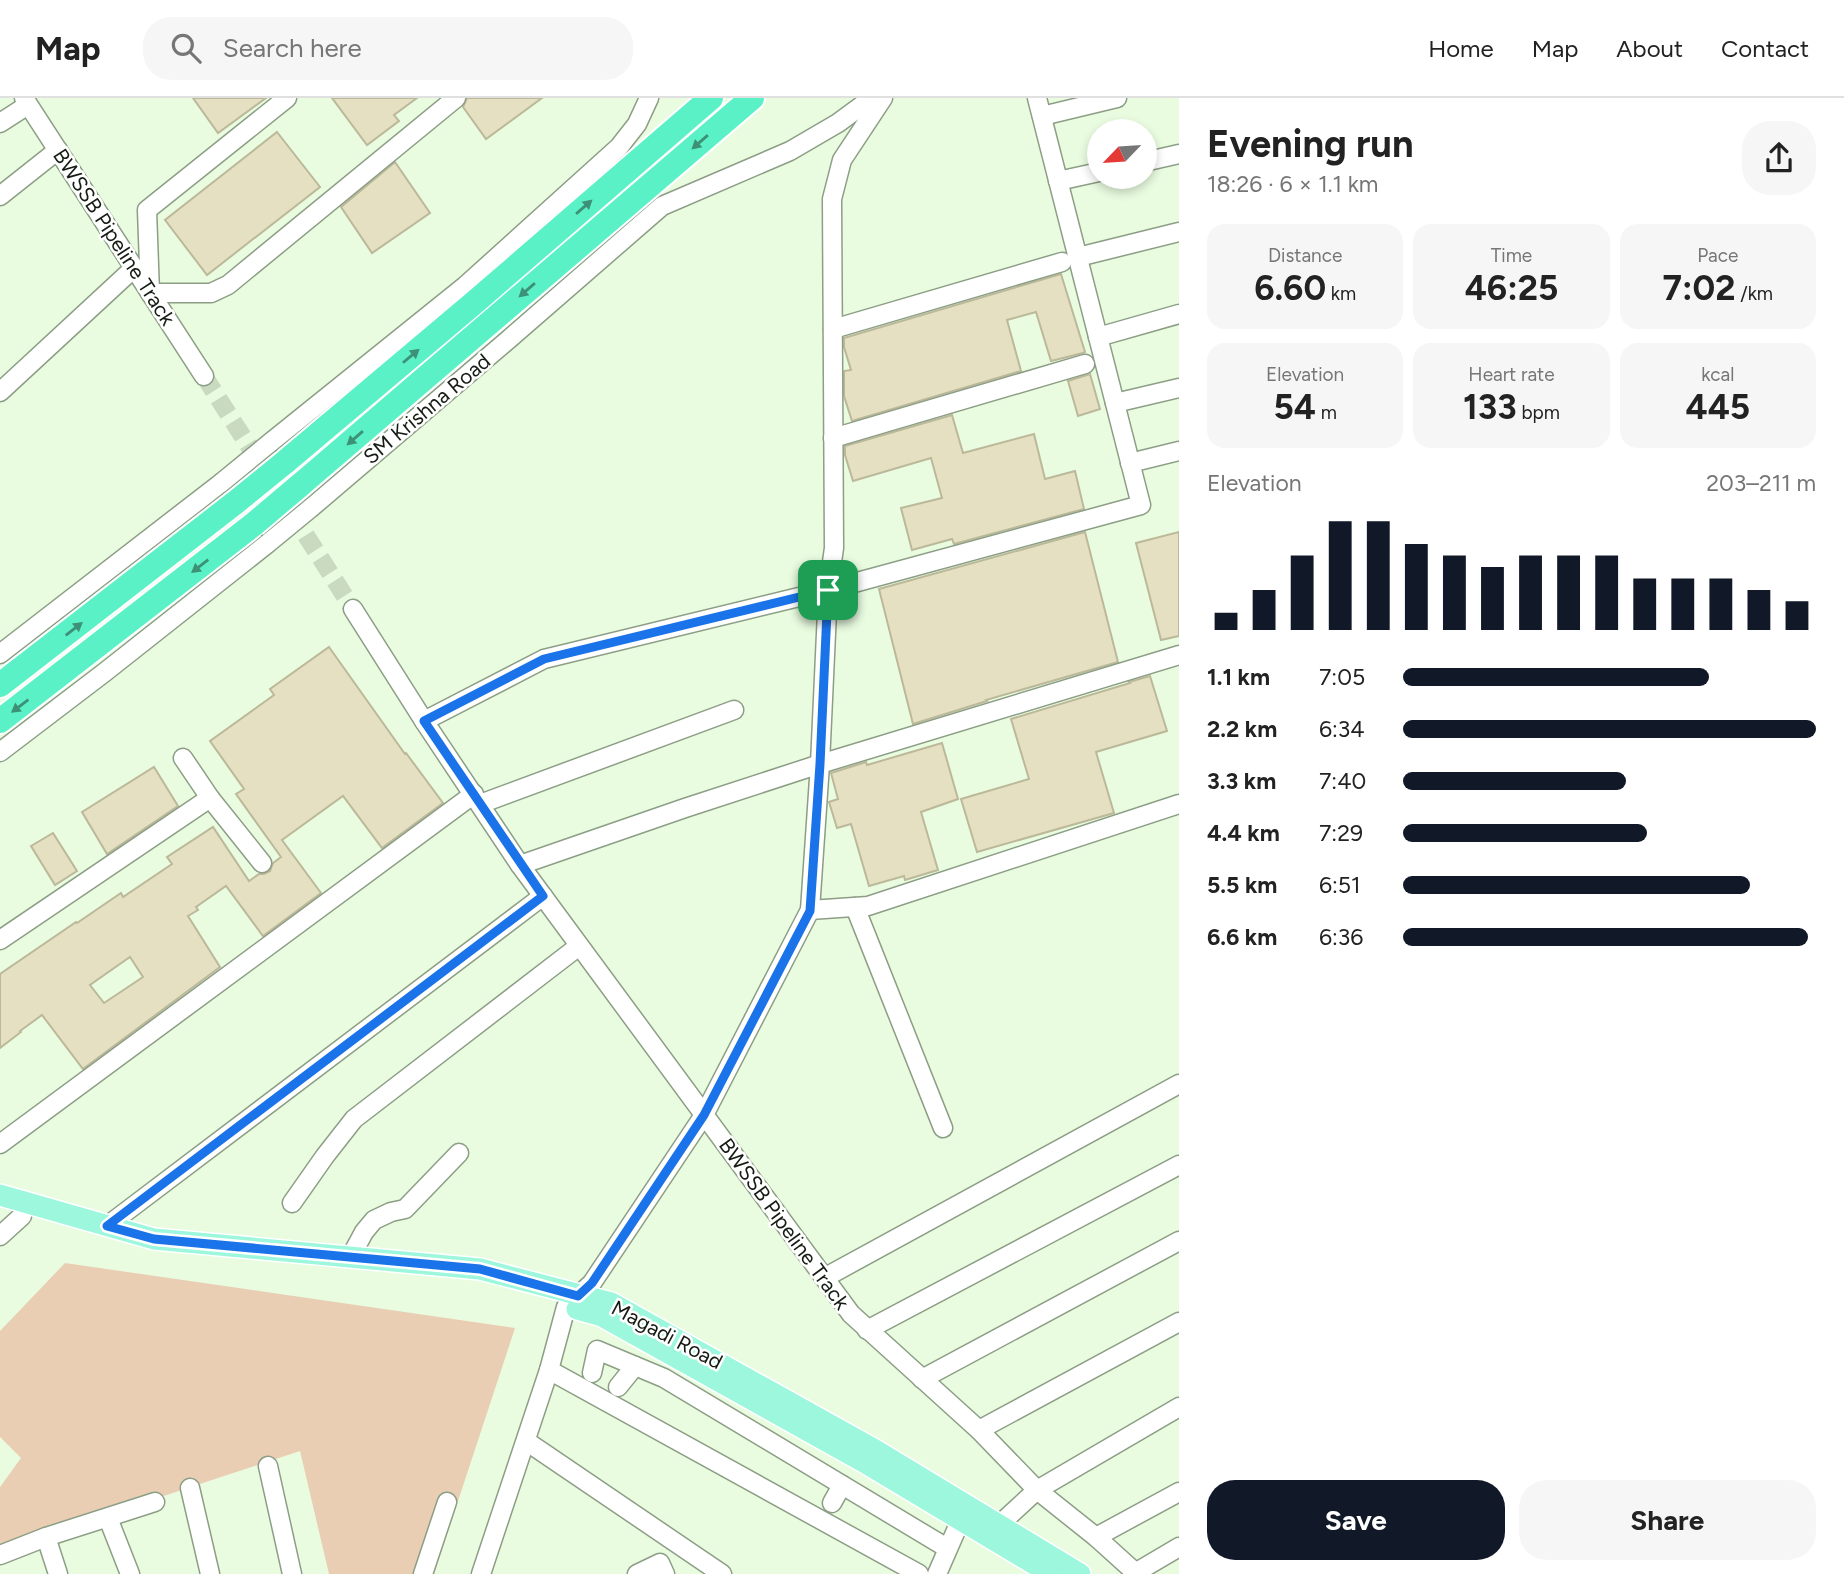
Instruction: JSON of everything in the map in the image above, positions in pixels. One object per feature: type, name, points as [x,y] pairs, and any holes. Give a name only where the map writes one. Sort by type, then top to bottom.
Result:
[{"type":"highway","points":[[0,685],[228,492],[275,460],[475,302],[710,98]]},
{"type":"highway","name":"SM Krishna Road","points":[[0,721],[260,534],[298,497],[752,98]]},
{"type":"main road","name":"Magadi Road","points":[[0,1195],[154,1239],[480,1269],[572,1301],[864,1462],[1080,1574]]},
{"type":"main road","name":"Magadi Road","points":[[0,1210],[148,1252],[473,1283],[572,1301]]},
{"type":"main road","name":"Magadi Road","points":[[994,1531],[1051,1574]]},
{"type":"street","points":[[288,98],[147,210],[150,293],[211,293],[228,285],[456,98]]},
{"type":"street","points":[[0,654],[275,460],[599,165],[632,132],[649,98]]},
{"type":"street","name":"SM Krishna Road","points":[[298,497],[508,340],[662,206],[790,151],[838,123],[872,98]]},
{"type":"street","points":[[481,1574],[572,1301],[592,1283],[704,1115],[810,911],[828,590],[834,548],[832,199],[842,160],[883,98]]},
{"type":"street","points":[[424,721],[544,659],[828,590],[1141,505],[1098,337],[1070,260],[1058,181],[1037,98]]},
{"type":"street","points":[[1042,116],[1117,98]]},
{"type":"street","points":[[0,123],[26,101]]},
{"type":"street","name":"BWSSB Pipeline Track","points":[[26,101],[204,376]]},
{"type":"street","points":[[0,195],[58,150]]},
{"type":"street","points":[[1157,159],[1179,154]]},
{"type":"street","points":[[1058,181],[1087,175]]},
{"type":"street","points":[[833,329],[1070,260],[1179,232]]},
{"type":"street","points":[[0,392],[134,268]]},
{"type":"street","points":[[1098,337],[1179,314]]},
{"type":"street","points":[[833,438],[1085,364]]},
{"type":"street","points":[[1115,403],[1179,388]]},
{"type":"street","points":[[1130,463],[1179,451]]},
{"type":"street","points":[[275,460],[298,497]]},
{"type":"street","name":"SM Krishna Road","points":[[0,752],[260,534]]},
{"type":"street","name":"BWSSB Pipeline Track","points":[[353,609],[520,865],[851,1314],[979,1430],[1037,1490],[1136,1573]]},
{"type":"street","points":[[520,865],[820,764],[1179,655]]},
{"type":"street","points":[[0,1144],[477,799],[734,710]]},
{"type":"street","points":[[183,758],[210,798],[262,863]]},
{"type":"street","points":[[0,940],[210,798]]},
{"type":"street","points":[[810,911],[868,906],[1179,804]]},
{"type":"street","points":[[107,1226],[543,896]]},
{"type":"street","points":[[855,907],[943,1128]]},
{"type":"street","points":[[292,1203],[354,1119],[579,946]]},
{"type":"street","points":[[824,1278],[1179,1084]]},
{"type":"street","points":[[350,1258],[374,1220],[405,1209],[459,1153]]},
{"type":"street","points":[[867,1330],[1179,1164]]},
{"type":"street","points":[[0,1236],[22,1216]]},
{"type":"street","points":[[922,1379],[1179,1241]]},
{"type":"street","points":[[979,1430],[1179,1322]]},
{"type":"street","points":[[592,1373],[597,1350],[664,1378],[947,1548]]},
{"type":"street","points":[[618,1387],[635,1366]]},
{"type":"street","points":[[550,1370],[919,1574]]},
{"type":"street","points":[[994,1531],[1037,1490],[1179,1407]]},
{"type":"street","points":[[526,1441],[722,1574]]},
{"type":"street","points":[[268,1466],[292,1574]]},
{"type":"street","points":[[832,1503],[842,1485]]},
{"type":"street","points":[[190,1488],[211,1574]]},
{"type":"street","points":[[1096,1537],[1179,1492]]},
{"type":"street","points":[[0,1555],[46,1537],[155,1502]]},
{"type":"street","points":[[423,1574],[447,1502]]},
{"type":"street","points":[[937,1574],[963,1513]]},
{"type":"street","points":[[108,1518],[130,1574]]},
{"type":"street","points":[[46,1537],[58,1574]]},
{"type":"street","points":[[1136,1573],[1179,1547]]},
{"type":"street","points":[[637,1574],[660,1563],[665,1574]]},
{"type":"shaded area","points":[[65,1263],[515,1328],[434,1574],[329,1574],[300,1451],[0,1550],[0,1487],[21,1458],[0,1437],[0,1331]]},
{"type":"building","points":[[193,98],[266,98],[218,133]]},
{"type":"building","points":[[332,98],[417,98],[394,115],[399,121],[367,145]]},
{"type":"building","points":[[467,98],[542,98],[486,139],[463,107]]},
{"type":"building","points":[[277,132],[320,187],[207,275],[165,220]]},
{"type":"building","points":[[395,162],[430,213],[372,253],[341,207]]},
{"type":"building","points":[[1061,274],[1085,352],[1051,361],[1036,312],[1007,320],[1021,371],[852,421],[844,396],[844,371],[851,370],[844,338]]},
{"type":"building","points":[[1090,374],[1100,409],[1078,416],[1068,381]]},
{"type":"building","points":[[952,415],[963,453],[1034,434],[1045,479],[1075,471],[1084,509],[954,544],[952,539],[912,550],[901,508],[942,498],[931,458],[853,481],[845,446]]},
{"type":"building","points":[[1085,532],[1118,662],[913,724],[879,589]]},
{"type":"building","points":[[1179,532],[1179,636],[1161,640],[1136,543]]},
{"type":"building","points":[[329,647],[443,803],[382,848],[343,796],[282,840],[321,893],[263,936],[226,886],[196,907],[198,910],[188,916],[220,967],[83,1069],[42,1015],[0,1048],[0,974],[121,893],[123,897],[172,864],[167,857],[213,827],[249,881],[270,871],[273,863],[281,857],[236,794],[244,789],[210,741],[274,695],[270,689]],"holes":[[[130,957],[143,977],[104,1003],[90,985]]]},
{"type":"building","points":[[1150,676],[1167,731],[1096,752],[1114,813],[977,852],[961,799],[1029,779],[1011,719]]},
{"type":"building","points":[[942,743],[958,799],[921,812],[938,870],[905,880],[904,876],[869,886],[851,824],[837,828],[829,802],[838,799],[831,773]]},
{"type":"building","points":[[154,767],[178,806],[107,854],[82,812]]},
{"type":"building","points":[[53,833],[77,871],[55,885],[31,846]]},
{"type":"tunnel","points":[[204,376],[353,609]]},
{"type":"route","points":[[828,590],[810,911],[704,1115],[592,1283],[578,1296],[480,1269],[154,1239],[107,1226],[543,896],[424,721],[544,659],[828,590]]}]
